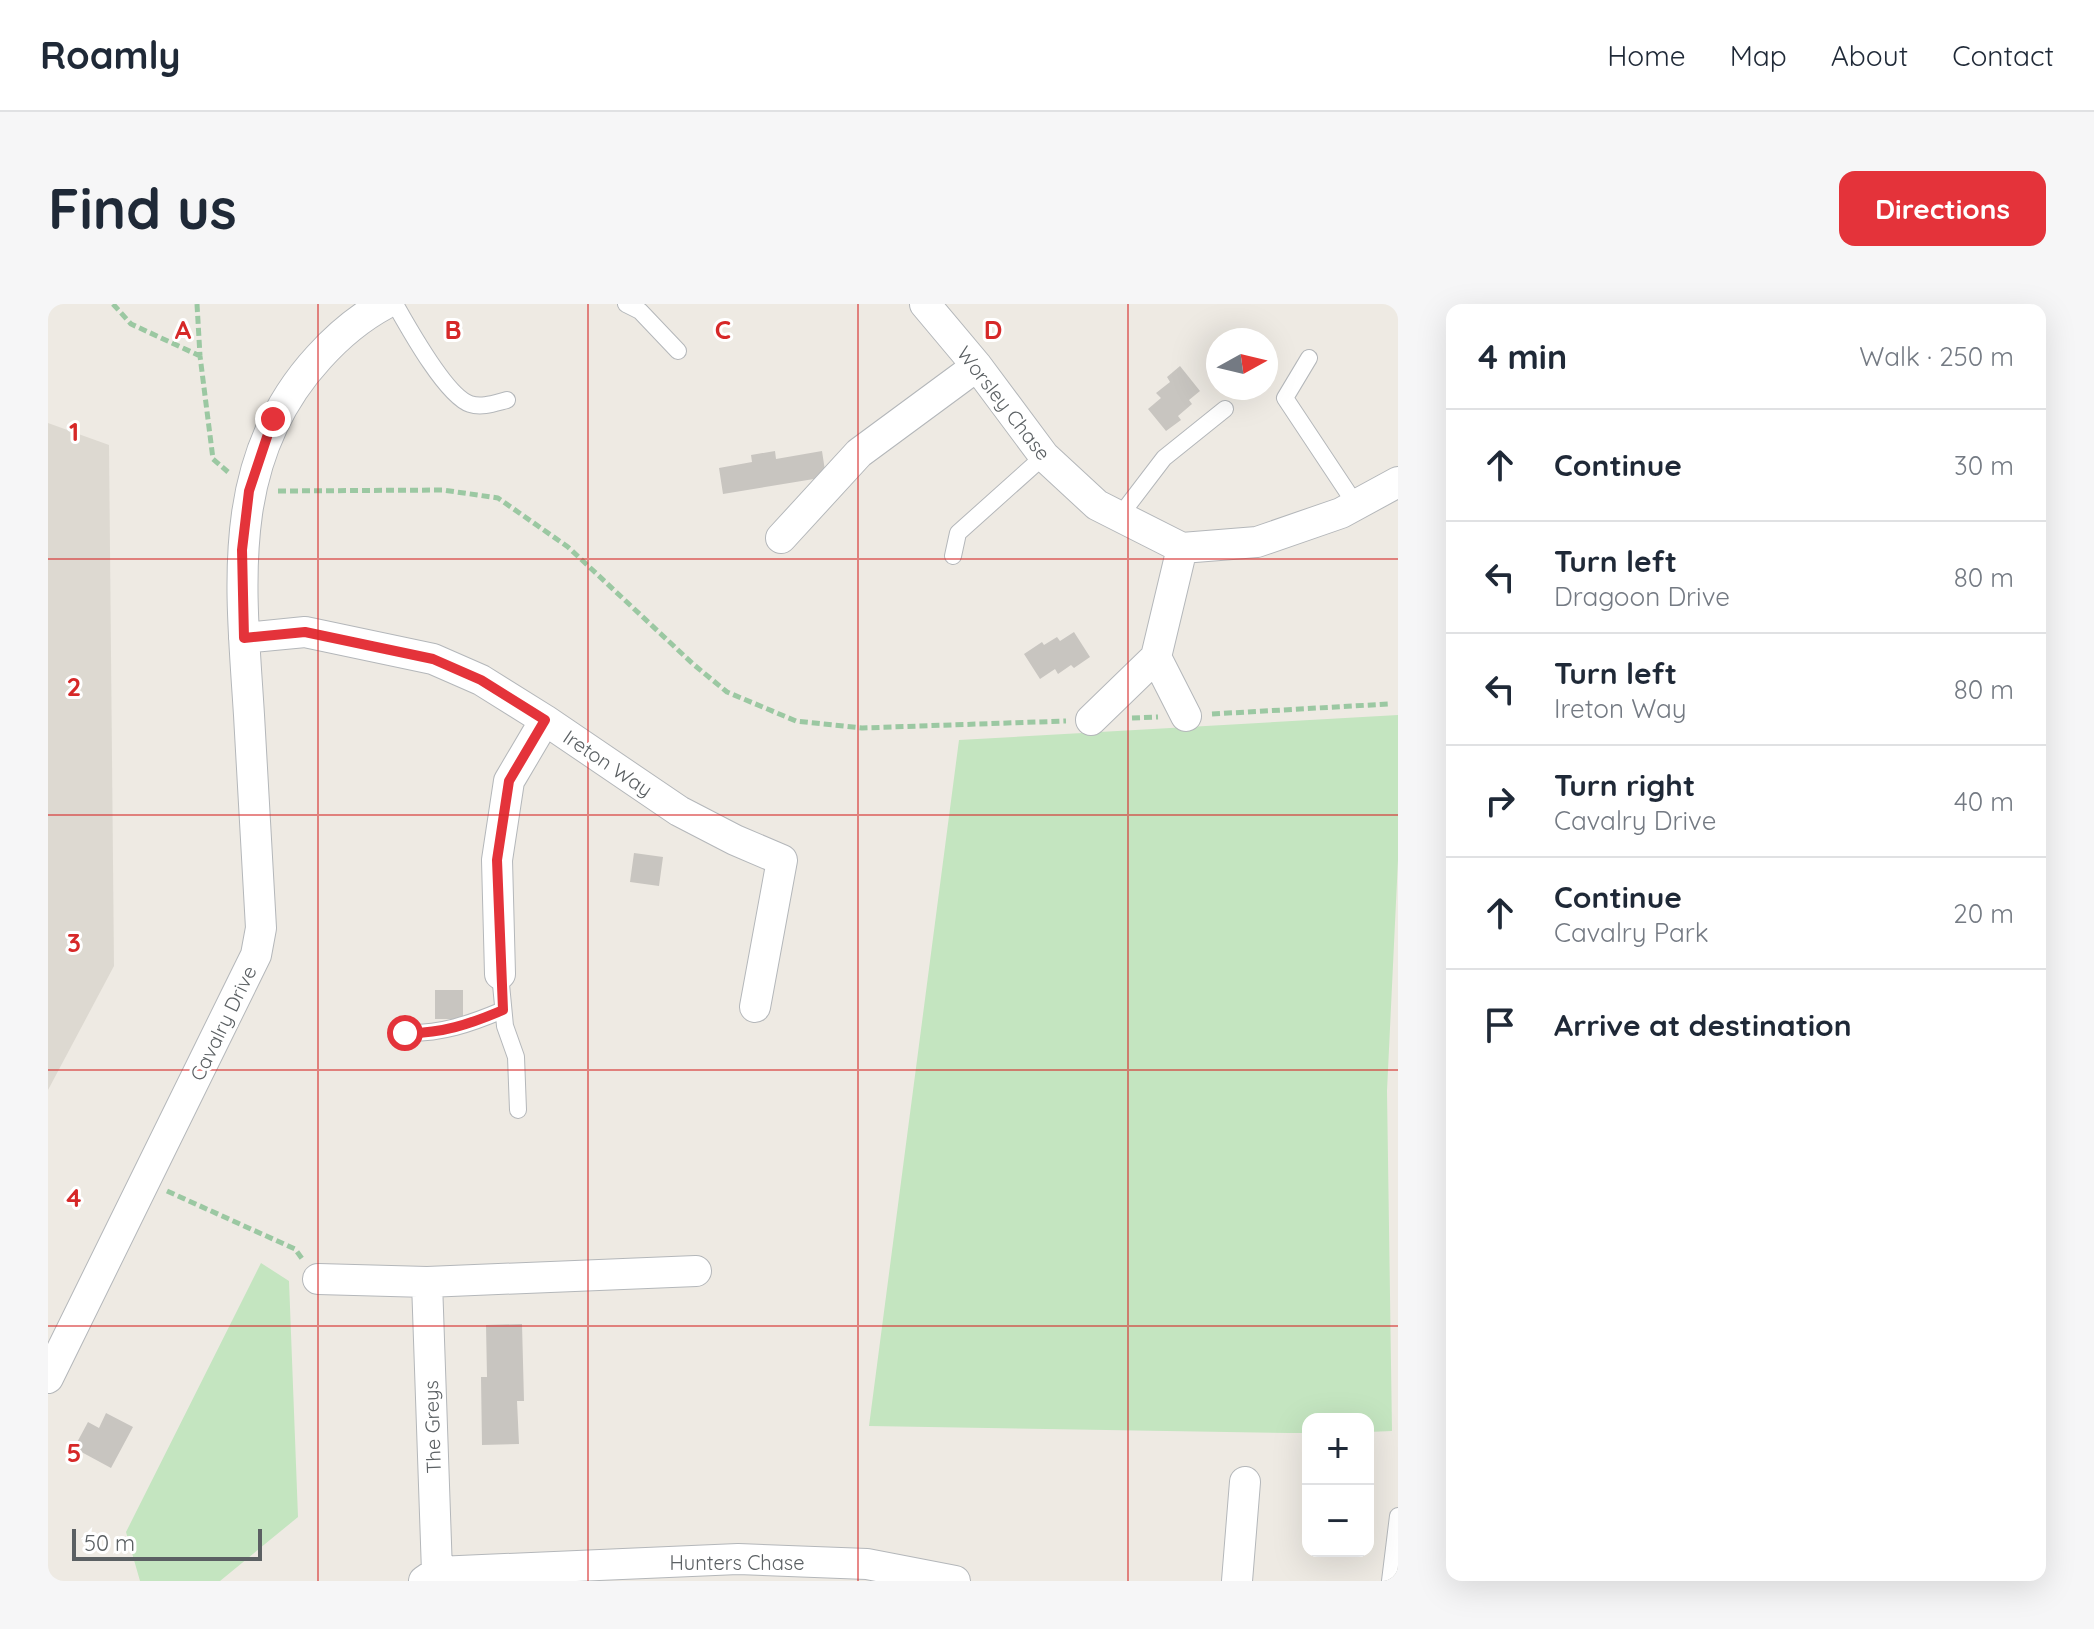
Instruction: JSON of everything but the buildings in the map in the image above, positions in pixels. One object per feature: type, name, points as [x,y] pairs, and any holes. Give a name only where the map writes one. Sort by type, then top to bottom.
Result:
[{"type":"street","name":"Cavalry Drive","points":[[48,1378],[256,955],[261,928],[244,638],[242,550],[249,491],[273,419],[299,379],[339,335],[385,304]]},
{"type":"street","name":"Worsley Chase","points":[[925,304],[977,366],[1044,456],[1097,505],[1182,548]]},
{"type":"street","points":[[781,538],[859,453],[977,366]]},
{"type":"street","points":[[1091,720],[1156,657],[1182,548],[1257,542],[1341,513],[1398,482]]},
{"type":"street","name":"Ireton Way","points":[[244,638],[305,632],[433,659],[481,680],[679,811],[782,860],[755,1007]]},
{"type":"street","points":[[1156,657],[1186,716]]},
{"type":"street","points":[[500,974],[497,860],[509,781],[545,720]]},
{"type":"street","points":[[318,1279],[427,1282],[696,1271]]},
{"type":"street","name":"The Greys","points":[[427,1282],[431,1577]]},
{"type":"street","points":[[1237,1581],[1245,1482]]},
{"type":"street","name":"Hunters Chase","points":[[431,1577],[738,1559],[867,1564],[955,1581]]},
{"type":"lane","points":[[395,304],[429,362],[465,402],[487,405],[507,400]]},
{"type":"lane","points":[[626,304],[640,311],[678,351]]},
{"type":"lane","points":[[1309,358],[1285,398],[1356,505]]},
{"type":"lane","points":[[1119,517],[1164,458],[1225,409]]},
{"type":"lane","points":[[953,556],[958,533],[1044,456]]},
{"type":"lane","points":[[500,974],[505,1026],[516,1057],[518,1110]]},
{"type":"lane","points":[[405,1033],[429,1034],[453,1029],[503,1010]]},
{"type":"lane","points":[[1390,1581],[1398,1516]]},
{"type":"path","points":[[113,304],[131,324],[200,356]]},
{"type":"path","points":[[197,304],[213,459],[249,491],[443,490],[498,498],[568,547],[727,692],[796,721],[862,728],[1186,716],[1388,704]]},
{"type":"path","points":[[144,1181],[295,1249],[318,1279]]},
{"type":"shaded area","points":[[48,423],[109,445],[114,966],[48,1090]]},
{"type":"green space","points":[[1398,715],[1398,860],[1387,1091],[1392,1431],[1374,1432],[1374,1413],[1302,1413],[1302,1433],[869,1426],[959,740]]},
{"type":"green space","points":[[261,1263],[289,1281],[298,1517],[220,1581],[140,1581],[126,1532]]},
{"type":"route","points":[[273,419],[249,491],[242,550],[244,638],[305,632],[433,659],[481,680],[545,720],[509,781],[497,860],[503,1010],[453,1029],[429,1034],[405,1033]]}]
